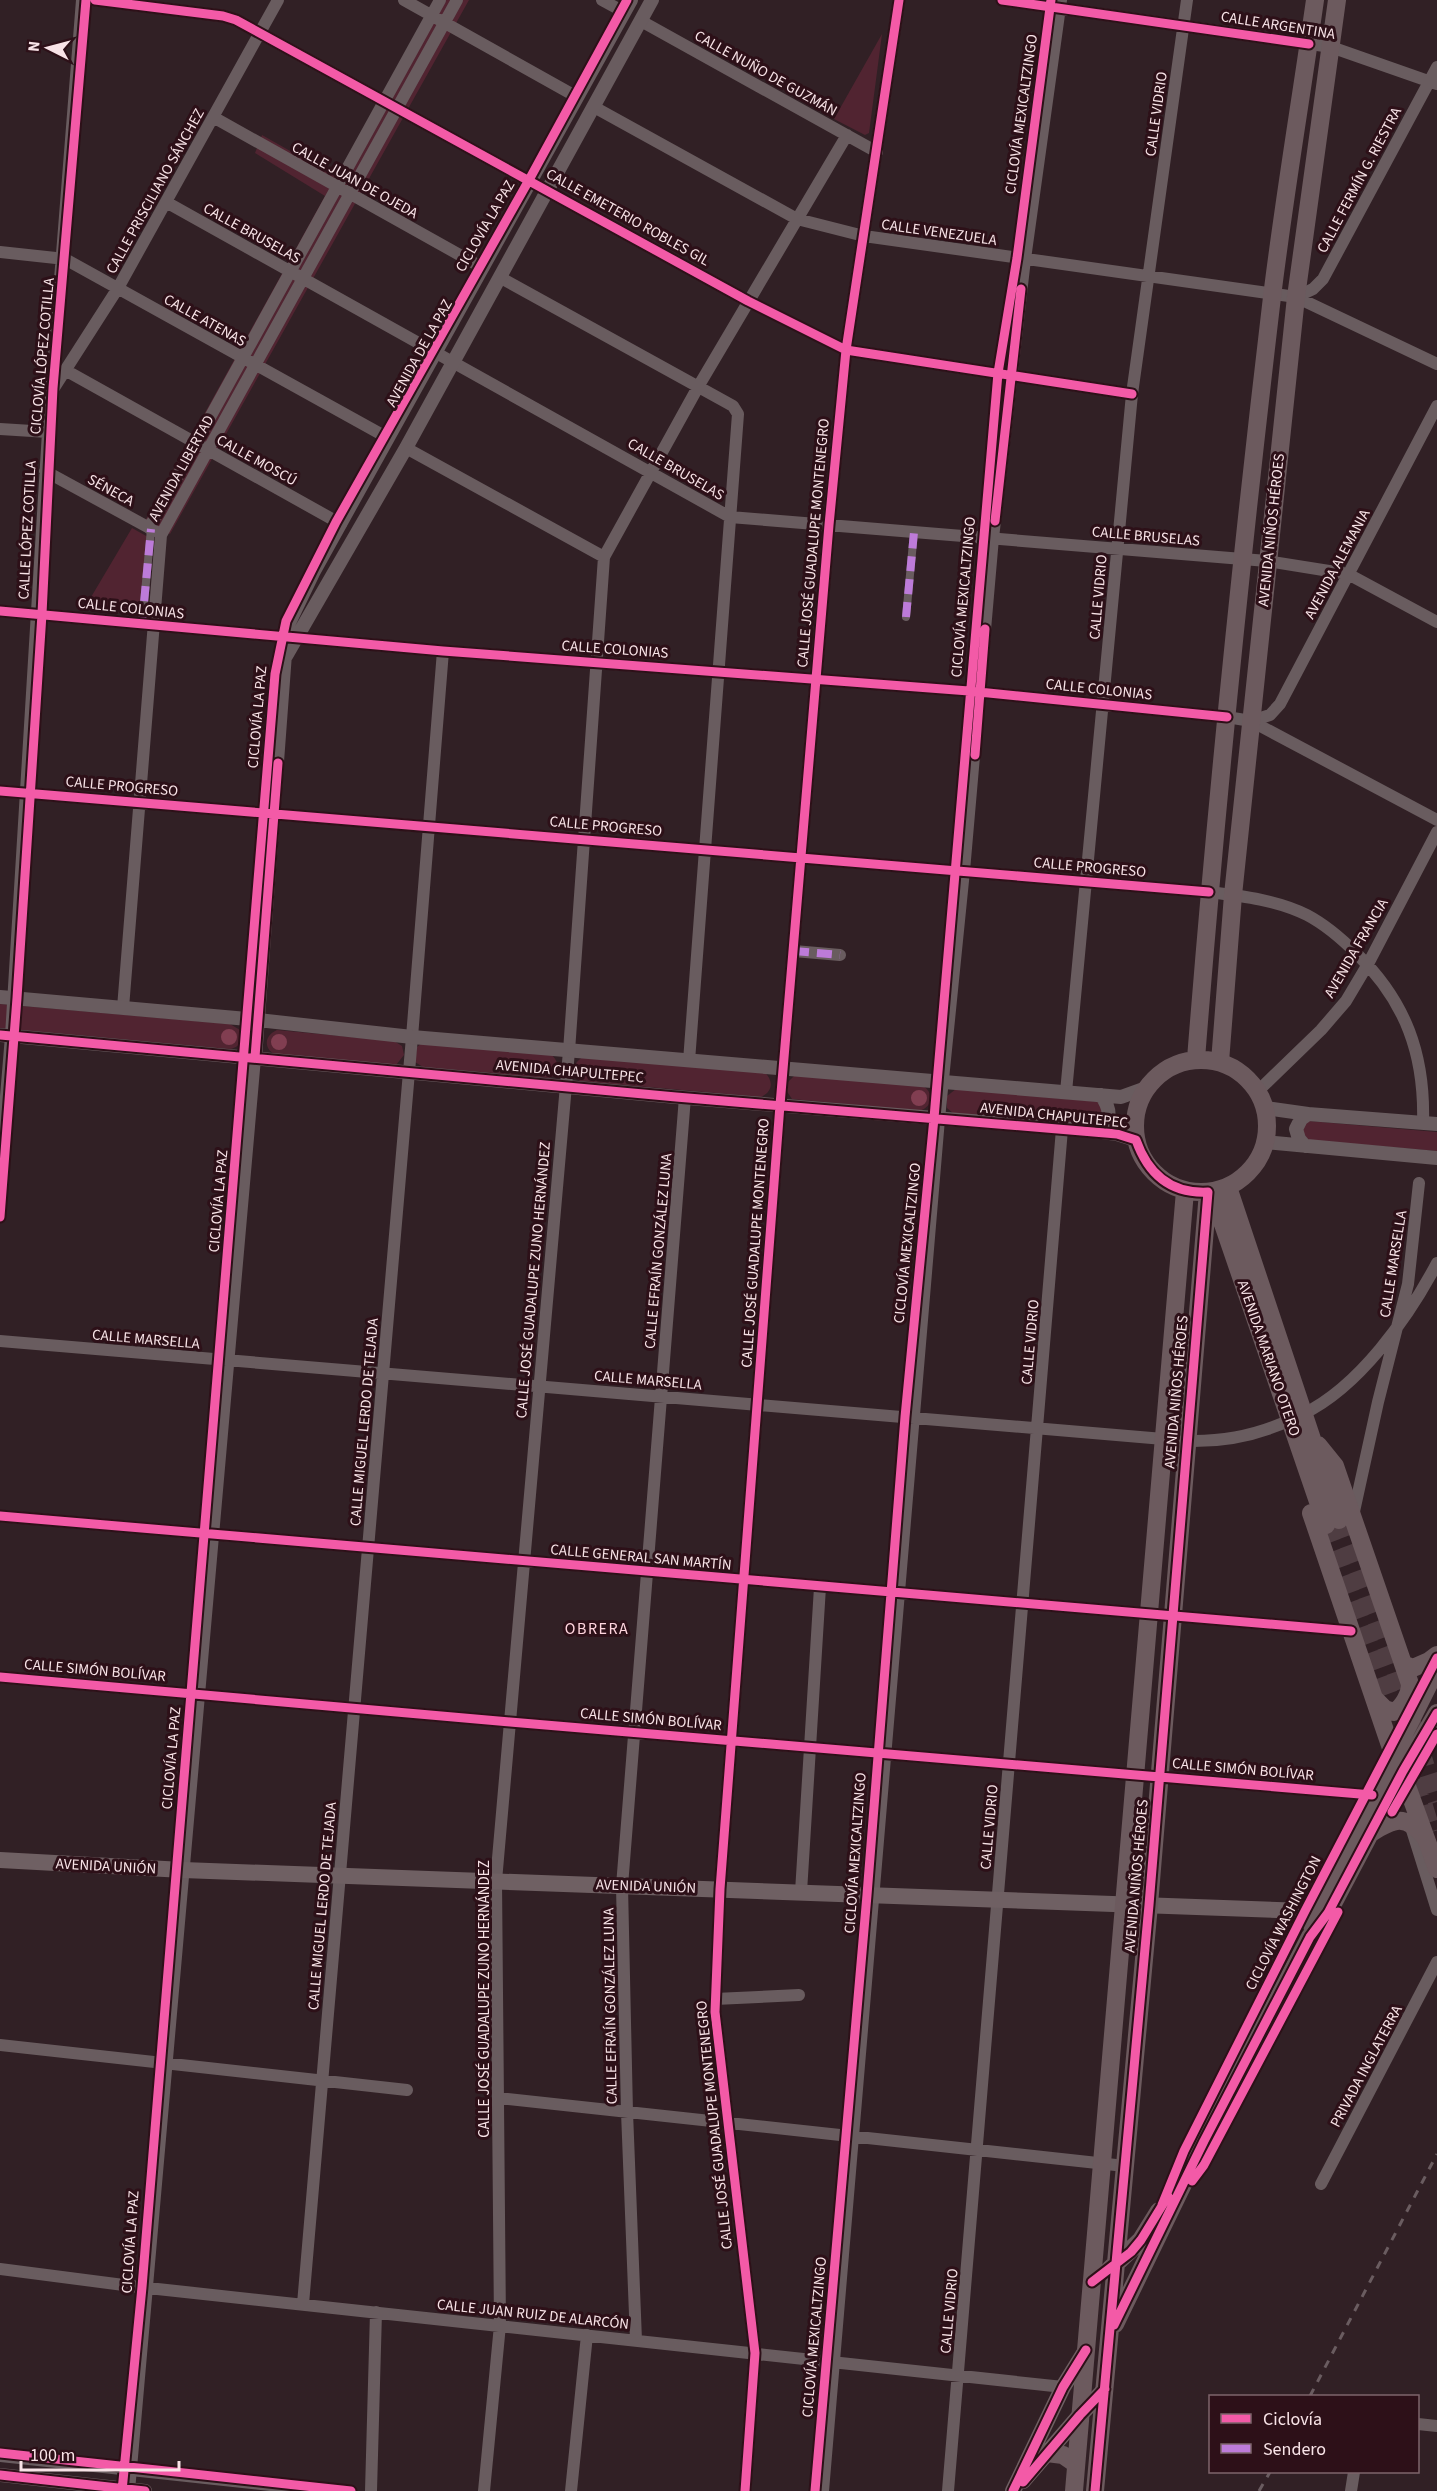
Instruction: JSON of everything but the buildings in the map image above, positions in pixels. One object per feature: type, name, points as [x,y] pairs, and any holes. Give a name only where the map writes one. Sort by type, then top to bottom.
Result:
[{"type":"main road","name":"AVENIDA NIÑOS HÉROES","points":[[1196,1059],[1209,892],[1242,560],[1272,294],[1315,0]]},
{"type":"main road","name":"AVENIDA NIÑOS HÉROES","points":[[1220,1062],[1233,895],[1296,297],[1337,0]]},
{"type":"main road","points":[[1196,1059],[1220,1062],[1241,1073],[1262,1100],[1267,1126],[1265,1142],[1258,1160],[1250,1171],[1216,1190],[1185,1191],[1168,1184],[1153,1173],[1142,1158],[1136,1140],[1136,1113],[1146,1088],[1168,1068],[1196,1059]]},
{"type":"main road","name":"AVENIDA NIÑOS HÉROES","points":[[1095,2491],[1149,1905],[1187,1441],[1216,1190]]},
{"type":"main road","name":"AVENIDA MARIANO OTERO","points":[[1216,1190],[1303,1437],[1339,1521]]},
{"type":"main road","name":"AVENIDA NIÑOS HÉROES","points":[[1074,2491],[1185,1191]]},
{"type":"main road","points":[[1303,1437],[1335,1466],[1339,1521],[1405,1665],[1410,1688],[1398,1710],[1390,1712],[1374,1698]]},
{"type":"main road","points":[[1303,1437],[1300,1479],[1393,1755]]},
{"type":"main road","points":[[1405,1665],[1413,1668],[1437,1655]]},
{"type":"main road","points":[[1110,2333],[1204,2141],[1310,1937],[1372,1795],[1437,1668]]},
{"type":"main road","points":[[1427,1686],[1423,1710],[1408,1741],[1403,1771],[1437,1869]]},
{"type":"main road","points":[[1321,1913],[1371,1833],[1403,1771],[1437,1713]]},
{"type":"main road","points":[[1371,1833],[1392,1821],[1410,1822],[1428,1842]]},
{"type":"main road","name":"AVENIDA UNIÓN","points":[[0,1860],[183,1870],[1321,1913]]},
{"type":"main road","points":[[1092,2282],[1116,2265],[1141,2240],[1204,2141]]},
{"type":"main road","points":[[1014,2491],[1063,2388],[1086,2350]]},
{"type":"main road","points":[[1014,2491],[1105,2389]]},
{"type":"main road","points":[[1047,2453],[1063,2455],[1076,2464]]},
{"type":"street","name":"CALLE LÓPEZ COTILLA","points":[[0,1169],[6,998],[25,793],[38,614],[45,471],[82,0]]},
{"type":"street","name":"CALLE EMETERIO ROBLES GIL","points":[[95,0],[193,6],[261,32],[748,301],[846,350],[1132,394]]},
{"type":"street","name":"CALLE PRISCILIANO SÁNCHEZ","points":[[51,392],[118,288],[278,0]]},
{"type":"street","points":[[404,0],[577,97]]},
{"type":"street","name":"AVENIDA LIBERTAD","points":[[123,1008],[139,802],[154,531],[195,443],[441,0]]},
{"type":"street","name":"AVENIDA LIBERTAD","points":[[154,531],[208,450],[458,0]]},
{"type":"street","points":[[602,0],[627,6]]},
{"type":"street","points":[[291,638],[406,448],[652,0]]},
{"type":"street","name":"CALLE JOSÉ GUADALUPE MONTENEGRO","points":[[745,2491],[755,2354],[715,1999],[720,1889],[780,1105],[846,350],[899,0]]},
{"type":"street","name":"CALLE ARGENTINA","points":[[1002,0],[1061,4],[1183,26],[1331,47],[1433,82]]},
{"type":"street","name":"CALLE VIDRIO","points":[[1066,1092],[1132,394],[1187,0]]},
{"type":"street","points":[[823,2491],[939,1119],[964,871],[993,538],[1025,259],[1061,4]]},
{"type":"street","name":"AVENIDA DE LA PAZ","points":[[130,2490],[255,1058],[286,656],[291,638],[288,627],[314,571],[627,6]]},
{"type":"street","name":"CALLE NUÑO DE GUZMÁN","points":[[641,21],[877,152]]},
{"type":"street","name":"CALLE FERMÍN G. RIESTRA","points":[[1296,297],[1313,289],[1323,279],[1433,82],[1437,68]]},
{"type":"street","name":"CALLE VENEZUELA","points":[[594,107],[797,219],[864,236],[1296,297],[1437,364]]},
{"type":"street","name":"CALLE JUAN DE OJEDA","points":[[213,117],[483,268]]},
{"type":"street","name":"CALLE JOSÉ GUADALUPE ZUNO HERNÁNDEZ","points":[[484,2491],[500,2325],[496,1881],[569,1051],[604,557],[698,387],[847,135]]},
{"type":"street","name":"CALLE BRUSELAS","points":[[166,202],[730,517],[1267,561],[1348,574],[1437,622]]},
{"type":"street","name":"CALLE ATENAS","points":[[0,252],[61,257],[388,438]]},
{"type":"street","points":[[501,278],[733,406],[738,414],[689,1061]]},
{"type":"street","name":"CALLE MOSCÚ","points":[[65,370],[340,524]]},
{"type":"street","name":"AVENIDA ALEMANIA","points":[[1251,721],[1270,715],[1280,704],[1437,406]]},
{"type":"street","points":[[0,429],[48,432]]},
{"type":"street","points":[[406,448],[604,557]]},
{"type":"street","name":"SÉNECA","points":[[45,471],[154,531]]},
{"type":"street","points":[[906,617],[914,532]]},
{"type":"street","name":"CALLE COLONIAS","points":[[0,611],[443,651],[980,692],[1227,717],[1251,721],[1437,820]]},
{"type":"street","name":"CALLE MIGUEL LERDO DE TEJADA","points":[[303,2304],[443,651]]},
{"type":"street","name":"CALLE PROGRESO","points":[[0,790],[1086,881],[1209,892],[1264,901],[1308,915],[1345,942],[1388,988],[1402,1011],[1414,1040],[1430,1124]]},
{"type":"street","name":"AVENIDA FRANCIA","points":[[1262,1100],[1346,1000],[1368,964],[1437,832]]},
{"type":"street","points":[[794,951],[840,955]]},
{"type":"street","name":"AVENIDA CHAPULTEPEC","points":[[6,998],[569,1051],[1121,1097],[1146,1088]]},
{"type":"street","name":"AVENIDA CHAPULTEPEC","points":[[5,1036],[1095,1131],[1136,1140]]},
{"type":"street","points":[[1095,1131],[1105,1125],[1109,1113],[1101,1095]]},
{"type":"street","name":"CALLE EFRAÍN GONZÁLEZ LUNA","points":[[636,2340],[627,2112],[622,1886],[685,1097]]},
{"type":"street","points":[[1262,1100],[1308,1114],[1430,1124]]},
{"type":"street","points":[[1305,1146],[1299,1139],[1296,1129],[1301,1119],[1308,1114]]},
{"type":"street","name":"CALLE VIDRIO","points":[[948,2491],[1062,1129]]},
{"type":"street","points":[[1265,1142],[1437,1158]]},
{"type":"street","name":"CALLE MARSELLA","points":[[0,1341],[1187,1441],[1237,1439],[1273,1428],[1324,1403],[1352,1379],[1398,1329],[1408,1284],[1419,1183]]},
{"type":"street","points":[[1339,1521],[1378,1402],[1398,1329],[1437,1263]]},
{"type":"street","name":"CALLE GENERAL SAN MARTÍN","points":[[0,1516],[1351,1631]]},
{"type":"street","points":[[801,1892],[820,1587]]},
{"type":"street","name":"CALLE SIMÓN BOLÍVAR","points":[[0,1677],[1372,1795]]},
{"type":"street","points":[[1410,1822],[1437,1910]]},
{"type":"street","name":"PRIVADA INGLATERRA","points":[[1321,2184],[1437,1962]]},
{"type":"street","points":[[715,1999],[799,1995]]},
{"type":"street","points":[[0,2045],[407,2090]]},
{"type":"street","points":[[499,2098],[1125,2166]]},
{"type":"street","name":"CALLE JUAN RUIZ DE ALARCÓN","points":[[0,2270],[1063,2388]]},
{"type":"street","points":[[371,2491],[376,2312]]},
{"type":"street","points":[[571,2491],[587,2335]]},
{"type":"street","points":[[1419,2424],[1437,2426]]},
{"type":"street","points":[[0,2455],[335,2491]]},
{"type":"street","points":[[1352,2491],[1354,2473]]},
{"type":"street","points":[[0,2475],[145,2491]]},
{"type":"shaded area","points":[[435,0],[469,0],[170,534],[145,521],[325,196],[255,153],[262,135],[336,177]]},
{"type":"shaded area","points":[[882,34],[869,133],[865,135],[834,119]]},
{"type":"shaded area","points":[[132,528],[148,537],[146,616],[84,609]]},
{"type":"shaded area","points":[[0,1004],[230,1024],[240,1030],[241,1040],[238,1045],[229,1049],[0,1028]]},
{"type":"shaded area","points":[[229,1029],[237,1037],[229,1045],[221,1037]]},
{"type":"shaded area","points":[[277,1030],[394,1041],[402,1046],[404,1055],[396,1065],[274,1054],[268,1048],[267,1041],[270,1035]]},
{"type":"shaded area","points":[[279,1034],[287,1042],[279,1050],[271,1042]]},
{"type":"shaded area","points":[[422,1043],[551,1054],[558,1067],[556,1073],[549,1078],[423,1067],[415,1062],[417,1047]]},
{"type":"shaded area","points":[[583,1057],[764,1072],[771,1086],[768,1092],[761,1097],[580,1081],[575,1075],[574,1068]]},
{"type":"shaded area","points":[[795,1075],[923,1086],[929,1092],[930,1103],[920,1111],[792,1099],[786,1090],[787,1083]]},
{"type":"shaded area","points":[[956,1089],[1101,1102],[1106,1107],[1099,1126],[954,1114],[947,1108],[947,1096]]},
{"type":"shaded area","points":[[919,1090],[927,1098],[919,1106],[911,1098]]},
{"type":"shaded area","points":[[1309,1121],[1437,1132],[1437,1151],[1307,1140],[1300,1127]]},
{"type":"tunnel","points":[[1339,1520],[1402,1691],[1437,1802]]},
{"type":"tunnel","points":[[1326,1525],[1392,1703],[1432,1832]]},
{"type":"railway","points":[[1311,2395],[1437,2154]]},
{"type":"railway","points":[[1259,2491],[1269,2473]]},
{"type":"marked path","points":[[142,624],[151,529]]},
{"type":"marked path","points":[[906,617],[914,532]]},
{"type":"marked path","points":[[794,951],[840,955]]},
{"type":"cycle path","name":"CICLOVÍA LÓPEZ COTILLA","points":[[0,1217],[42,614],[53,388],[86,0]]},
{"type":"cycle path","name":"CICLOVÍA LA PAZ","points":[[95,0],[223,16],[236,20],[748,301],[846,350],[1132,394]]},
{"type":"cycle path","name":"CICLOVÍA LA PAZ","points":[[122,2491],[142,2287],[275,674],[286,621],[336,522],[529,180],[627,0]]},
{"type":"cycle path","points":[[745,2491],[755,2353],[715,2012],[720,1889],[780,1105],[829,525],[846,350],[899,0]]},
{"type":"cycle path","points":[[1002,0],[1309,44]]},
{"type":"cycle path","name":"CICLOVÍA MEXICALTZINGO","points":[[815,2491],[867,1895],[905,1417],[934,1118],[998,373],[1017,258],[1051,0]]},
{"type":"cycle path","points":[[995,521],[1021,289]]},
{"type":"cycle path","points":[[0,611],[443,651],[969,691],[1227,717]]},
{"type":"cycle path","points":[[975,755],[985,629]]},
{"type":"cycle path","points":[[255,1057],[278,763]]},
{"type":"cycle path","points":[[0,791],[1209,892]]},
{"type":"cycle path","points":[[0,1035],[676,1097],[1117,1134],[1136,1140],[1147,1163],[1162,1180],[1182,1190],[1208,1192],[1149,1905],[1095,2491]]},
{"type":"cycle path","points":[[0,1516],[1351,1631]]},
{"type":"cycle path","name":"CICLOVÍA WASHINGTON","points":[[1162,2205],[1184,2151],[1305,1911],[1437,1658]]},
{"type":"cycle path","points":[[0,1677],[1372,1795]]},
{"type":"cycle path","points":[[1114,2325],[1204,2141],[1310,1937],[1328,1913],[1403,1771],[1437,1713]]},
{"type":"cycle path","points":[[1392,1812],[1437,1734]]},
{"type":"cycle path","points":[[1192,2181],[1204,2165],[1338,1912]]},
{"type":"cycle path","points":[[1092,2282],[1131,2252],[1168,2196]]},
{"type":"cycle path","points":[[1013,2491],[1063,2387],[1086,2350]]},
{"type":"cycle path","points":[[1023,2482],[1105,2389]]},
{"type":"cycle path","points":[[0,2453],[351,2491]]},
{"type":"cycle path","points":[[0,2475],[145,2491]]},
{"type":"district","name":"OBRERA","points":[[597,1628]]}]
